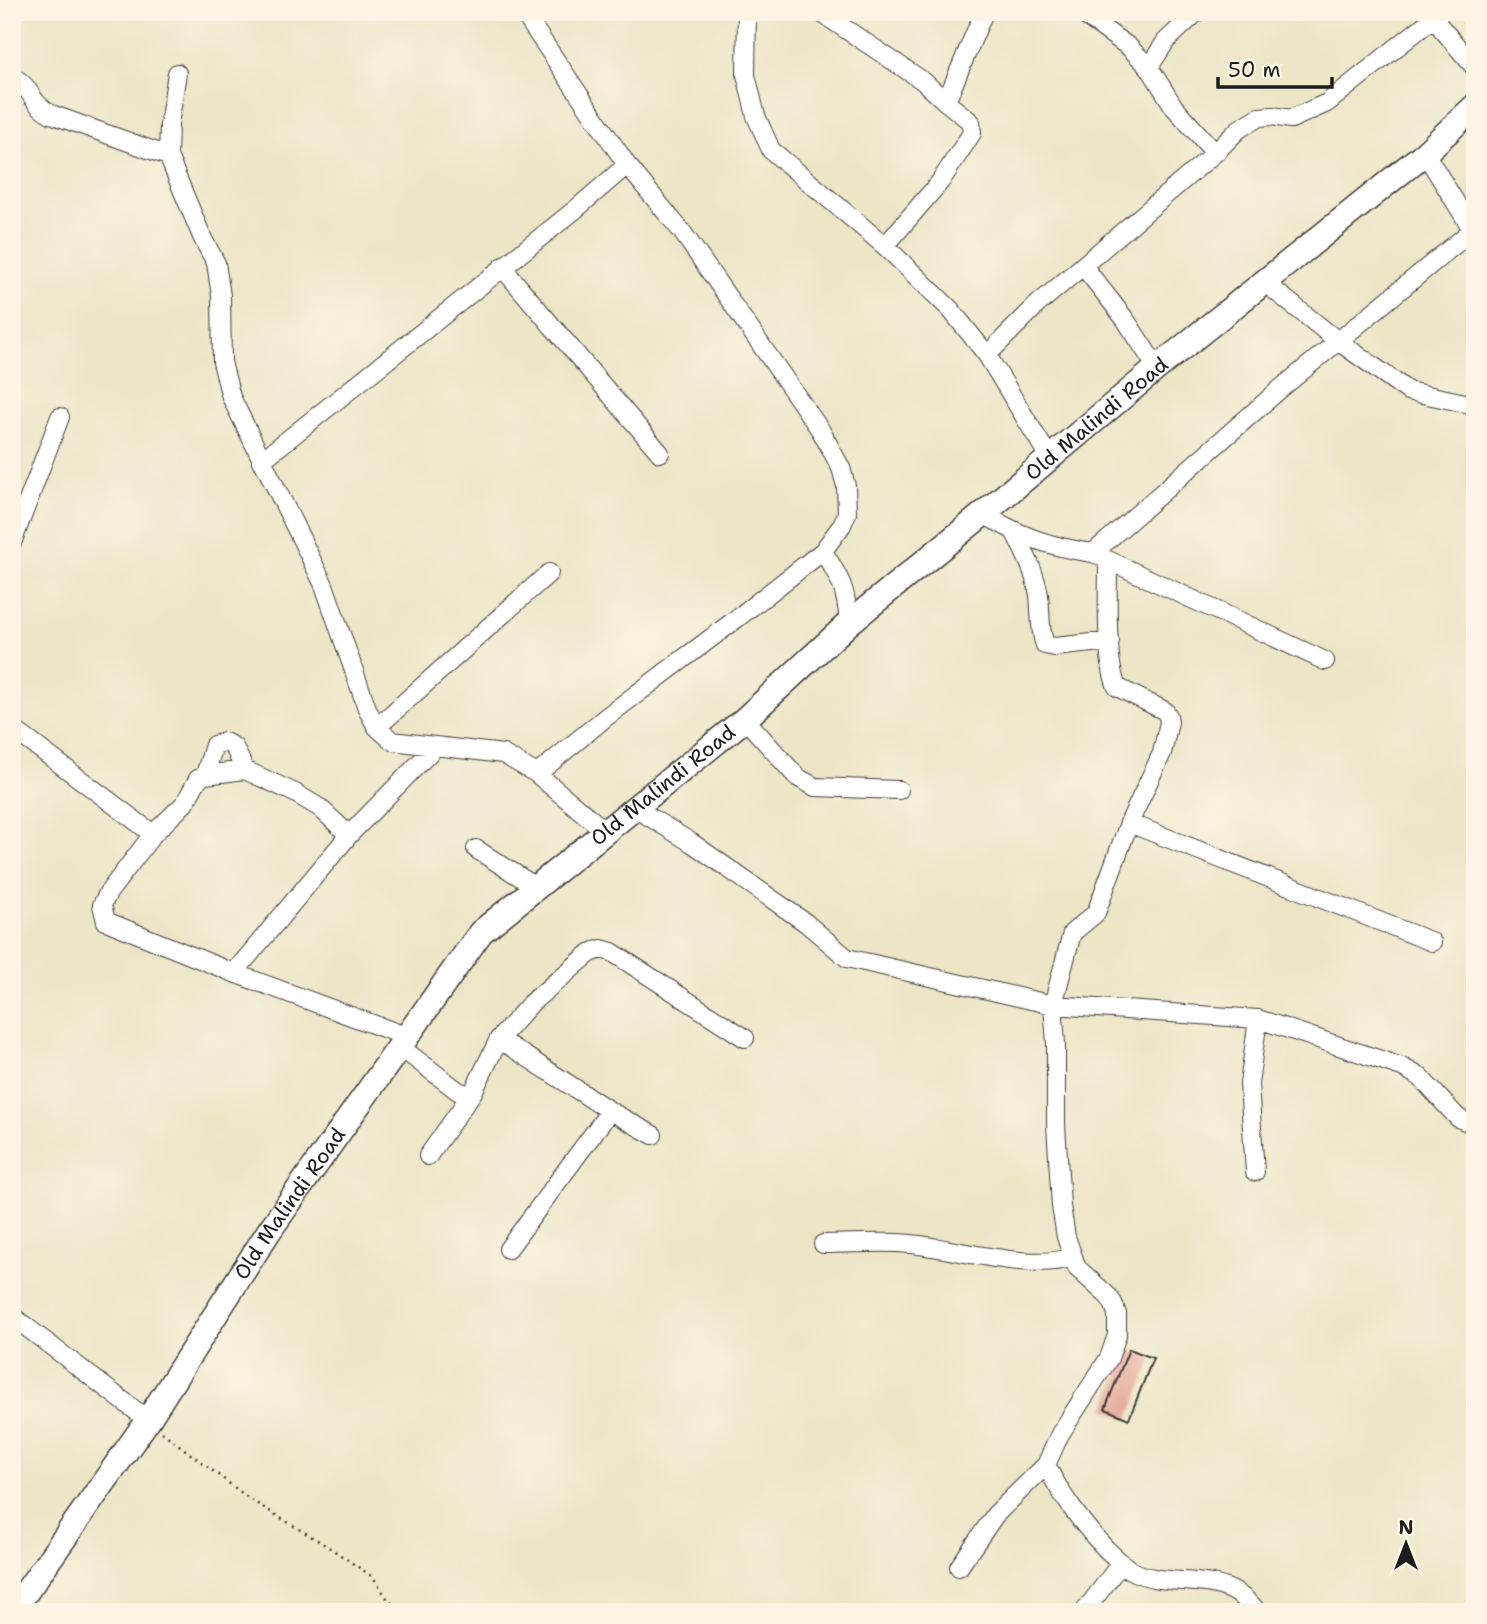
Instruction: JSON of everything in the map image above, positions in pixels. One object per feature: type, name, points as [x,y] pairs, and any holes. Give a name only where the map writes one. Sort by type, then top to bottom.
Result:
[{"type":"main road","name":"Old Malindi Road","points":[[12,1612],[148,1420],[269,1231],[481,932],[745,719],[849,624],[1157,368],[1425,153],[1475,106]]},
{"type":"street","points":[[523,12],[626,165],[683,233],[833,451],[846,486],[847,513],[842,525],[823,551],[606,717],[537,774]]},
{"type":"street","points":[[747,12],[746,75],[756,116],[771,150],[886,246],[951,310],[987,355],[1049,457]]},
{"type":"street","points":[[820,12],[923,81],[971,122],[972,133],[940,182],[886,246]]},
{"type":"street","points":[[946,102],[984,12]]},
{"type":"street","points":[[1080,12],[1129,47],[1149,67],[1174,107],[1215,153]]},
{"type":"street","points":[[1149,67],[1166,41],[1197,12]]},
{"type":"street","points":[[987,355],[1038,304],[1215,153],[1239,129],[1259,117],[1292,119],[1327,103],[1437,15],[1475,68]]},
{"type":"street","points":[[177,73],[169,125],[168,156],[203,239],[216,262],[225,373],[231,397],[324,585],[368,712],[377,727],[392,741],[503,754],[537,774],[605,831]]},
{"type":"street","points":[[15,78],[24,83],[39,107],[51,114],[168,156]]},
{"type":"street","points":[[1100,557],[1338,341],[1474,231],[1425,153]]},
{"type":"street","points":[[261,461],[626,165]]},
{"type":"street","points":[[502,267],[660,453]]},
{"type":"street","points":[[1084,267],[1125,319],[1157,368]]},
{"type":"street","points":[[1264,282],[1338,341],[1408,391],[1475,405]]},
{"type":"street","points":[[12,543],[60,417]]},
{"type":"street","points":[[984,514],[1015,533],[1062,549],[1100,557],[1325,661]]},
{"type":"street","points":[[1015,533],[1032,567],[1038,594],[1041,636],[1045,645],[1055,647],[1110,641]]},
{"type":"street","points":[[823,551],[841,580],[847,596],[849,624]]},
{"type":"street","points":[[959,1567],[995,1514],[1046,1465],[1060,1434],[1109,1358],[1117,1335],[1117,1314],[1113,1303],[1077,1268],[1072,1257],[1062,1206],[1056,1125],[1053,1005],[1072,933],[1096,913],[1129,823],[1162,753],[1168,716],[1165,711],[1117,687],[1114,680],[1100,557]]},
{"type":"street","points":[[377,727],[549,573]]},
{"type":"street","points":[[745,719],[797,777],[815,787],[899,790]]},
{"type":"street","points":[[12,728],[153,834]]},
{"type":"street","points":[[205,775],[214,745],[225,742],[234,747],[245,770]]},
{"type":"street","points":[[234,972],[349,835],[436,746]]},
{"type":"street","points":[[349,835],[320,808],[245,770],[205,775],[198,779],[185,803],[153,834],[108,892],[102,905],[106,921],[404,1042],[458,1091],[466,1094],[473,1092]]},
{"type":"street","points":[[635,808],[692,843],[806,923],[847,958],[1053,1005],[1258,1019],[1402,1067],[1420,1077],[1458,1118],[1475,1125]]},
{"type":"street","points":[[1129,823],[1432,942]]},
{"type":"street","points":[[476,849],[536,887]]},
{"type":"street","points":[[428,1156],[473,1092],[499,1039],[532,1002],[590,953],[601,949],[612,952],[745,1038]]},
{"type":"street","points":[[1255,1172],[1249,1084],[1258,1019]]},
{"type":"street","points":[[499,1039],[610,1111],[653,1135]]},
{"type":"street","points":[[508,1249],[610,1111]]},
{"type":"street","points":[[823,1244],[908,1244],[1040,1262],[1072,1257]]},
{"type":"street","points":[[12,1315],[148,1420]]},
{"type":"street","points":[[1046,1465],[1064,1499],[1121,1563],[1141,1576],[1214,1585],[1231,1590],[1258,1612]]},
{"type":"street","points":[[1084,1612],[1121,1563]]},
{"type":"path","points":[[148,1420],[251,1500],[373,1577],[389,1601],[405,1612]]},
{"type":"building","points":[[1129,1349],[1153,1358],[1129,1419],[1105,1409]]}]
